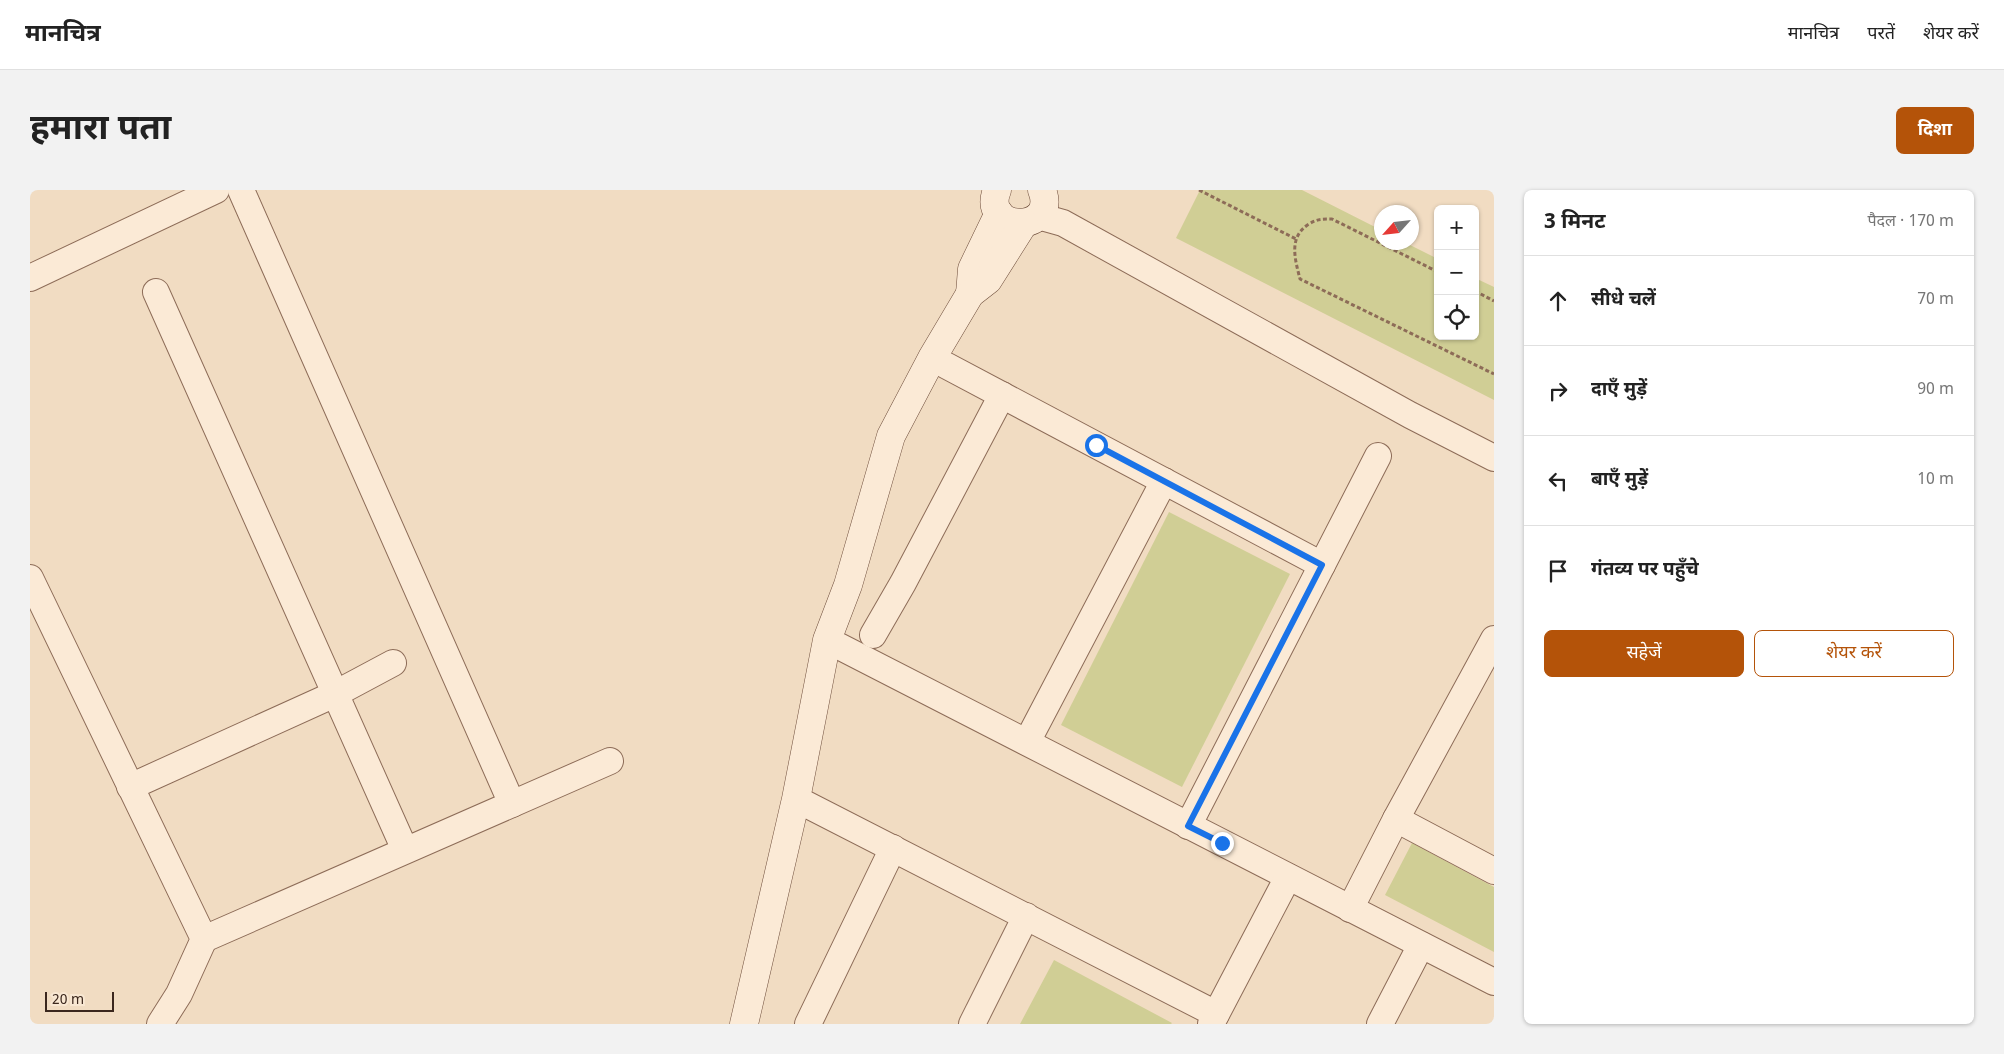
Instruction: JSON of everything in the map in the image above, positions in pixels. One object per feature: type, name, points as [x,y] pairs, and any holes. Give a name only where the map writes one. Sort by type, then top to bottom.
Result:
[{"type":"street","points":[[30,278],[216,190]]},
{"type":"street","points":[[240,190],[512,804]]},
{"type":"street","points":[[996,196],[1010,222],[1042,211],[1410,415],[1494,458]]},
{"type":"street","points":[[970,294],[972,269],[996,196]]},
{"type":"street","points":[[744,1024],[796,799],[827,640],[848,585],[891,436],[932,358],[970,294],[988,280],[1042,211]]},
{"type":"street","points":[[156,292],[405,850]]},
{"type":"street","points":[[932,358],[1322,565]]},
{"type":"street","points":[[873,636],[1002,395]]},
{"type":"street","points":[[1188,826],[1378,456]]},
{"type":"street","points":[[1027,742],[1164,481]]},
{"type":"street","points":[[30,578],[204,939]]},
{"type":"street","points":[[827,640],[1494,982]]},
{"type":"street","points":[[1350,908],[1396,819],[1492,646]]},
{"type":"street","points":[[130,787],[335,694],[393,663]]},
{"type":"street","points":[[160,1024],[179,994],[204,939],[610,761]]},
{"type":"street","points":[[796,799],[1026,916],[1214,1019],[1288,877]]},
{"type":"street","points":[[1396,819],[1494,871]]},
{"type":"street","points":[[808,1024],[893,848]]},
{"type":"street","points":[[972,1024],[1026,916]]},
{"type":"street","points":[[1380,1024],[1421,945]]},
{"type":"path","points":[[1199,190],[1296,239]]},
{"type":"path","points":[[1434,270],[1332,219],[1320,218],[1299,232],[1294,246],[1294,255],[1300,279],[1494,374]]},
{"type":"path","points":[[1479,293],[1494,301]]},
{"type":"shaded area","points":[[1200,190],[1302,190],[1374,226],[1374,250],[1419,250],[1434,257],[1434,340],[1479,340],[1479,280],[1494,287],[1494,400],[1176,238]]},
{"type":"shaded area","points":[[1169,512],[1290,574],[1182,787],[1061,725]]},
{"type":"shaded area","points":[[1412,843],[1494,887],[1494,952],[1385,895]]},
{"type":"shaded area","points":[[1054,960],[1172,1023],[1020,1024]]},
{"type":"route","points":[[1096,445],[1322,565],[1188,826],[1222,843]]}]
